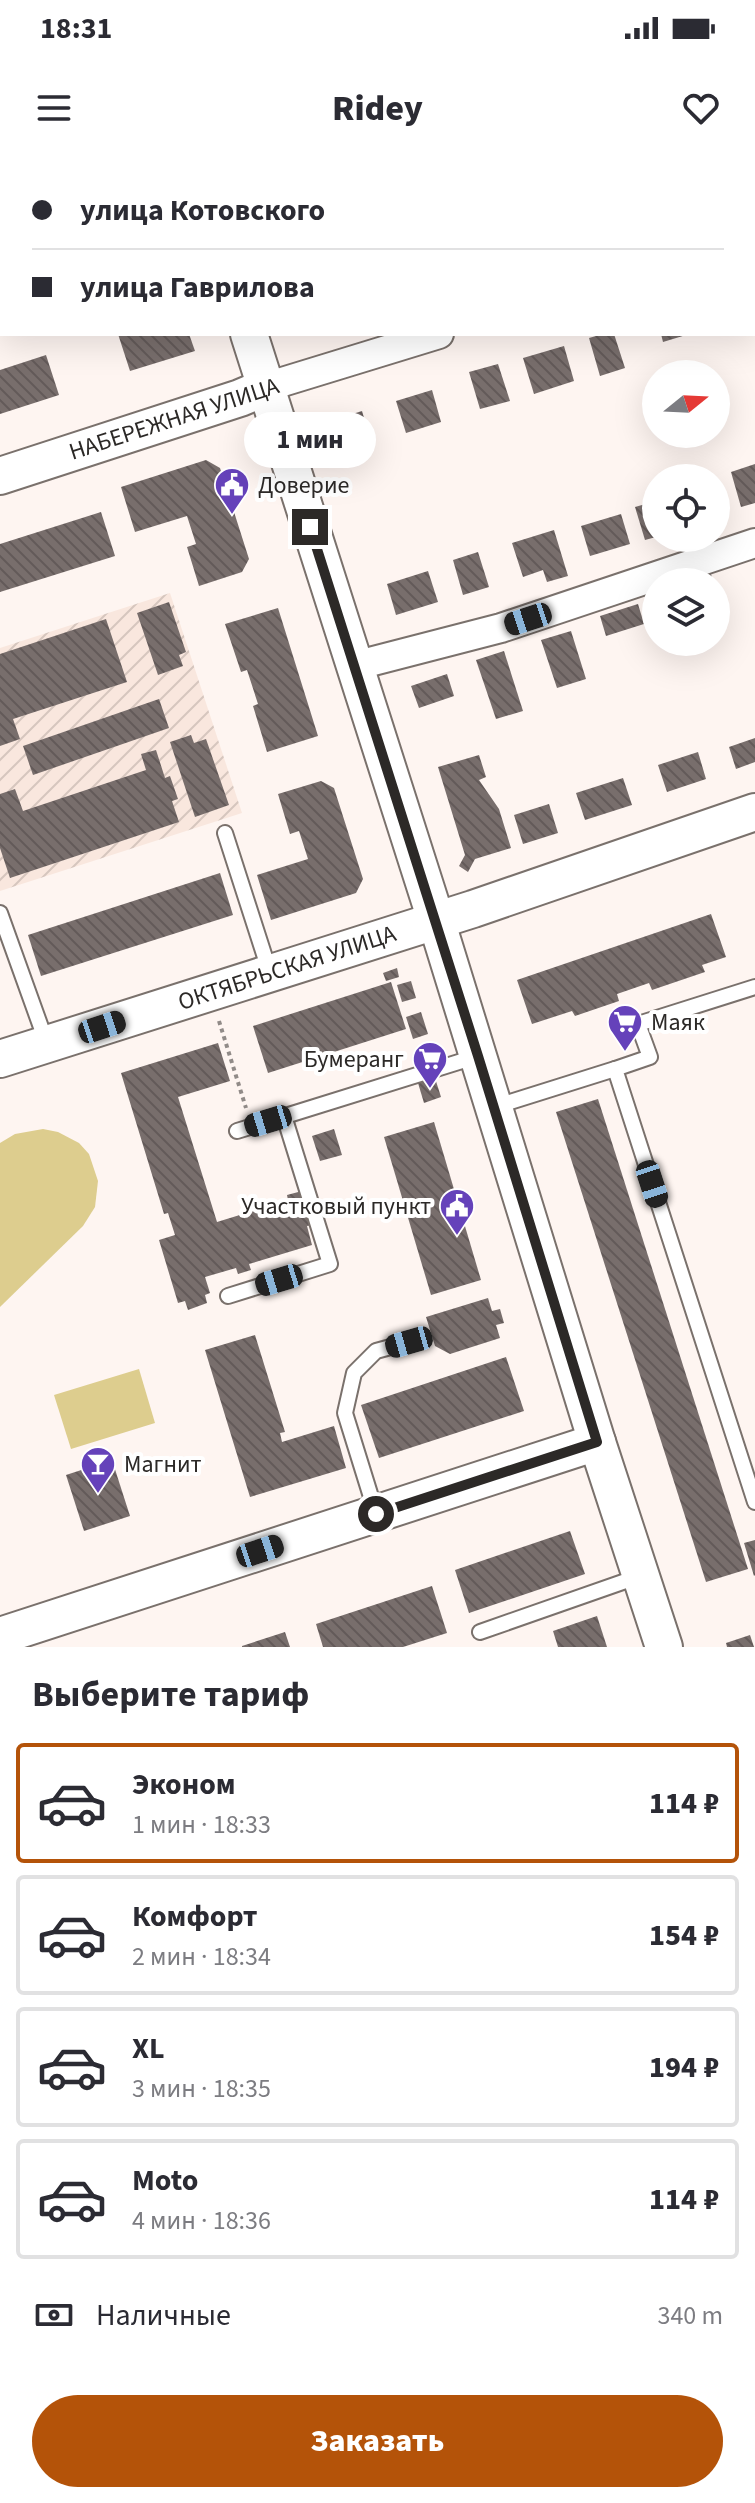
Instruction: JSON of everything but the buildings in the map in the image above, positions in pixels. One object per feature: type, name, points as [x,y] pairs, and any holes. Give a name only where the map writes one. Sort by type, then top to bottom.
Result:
[{"type":"street","points":[[250,336],[664,1647]]},
{"type":"street","name":"НАБЕРЕЖНАЯ УЛИЦА","points":[[0,476],[266,387],[432,336]]},
{"type":"street","points":[[354,666],[501,628],[755,543]]},
{"type":"street","name":"ОКТЯБРЬСКАЯ УЛИЦА","points":[[0,1059],[436,920],[755,812]]},
{"type":"street","points":[[0,1636],[597,1442]]},
{"type":"lane","points":[[225,833],[270,973]]},
{"type":"lane","points":[[0,913],[47,1044]]},
{"type":"lane","points":[[494,1107],[650,1057],[638,1024],[755,987]]},
{"type":"lane","points":[[244,1128],[478,1056]]},
{"type":"lane","points":[[615,1069],[755,1502]]},
{"type":"lane","points":[[228,1296],[330,1264],[284,1116]]},
{"type":"lane","points":[[376,1514],[345,1413],[354,1373],[376,1351],[409,1342]]},
{"type":"lane","points":[[480,1632],[641,1576]]},
{"type":"path","points":[[218,1019],[244,1128]]},
{"type":"shaded area","points":[[170,593],[242,813],[0,891],[0,648]]},
{"type":"shaded area","points":[[43,1129],[58,1132],[79,1143],[89,1154],[98,1181],[95,1207],[83,1226],[0,1307],[0,1143],[15,1134]]},
{"type":"shaded area","points":[[139,1369],[155,1423],[71,1449],[54,1395]]},
{"type":"place","name":"Доверие","points":[[232,516]]},
{"type":"place","name":"Маяк","points":[[625,1053]]},
{"type":"place","name":"Бумеранг","points":[[430,1090]]},
{"type":"place","name":"Участковый пункт","points":[[457,1237]]},
{"type":"place","name":"Магнит","points":[[98,1495]]},
{"type":"route","points":[[310,527],[436,920],[597,1442],[376,1514]]}]
